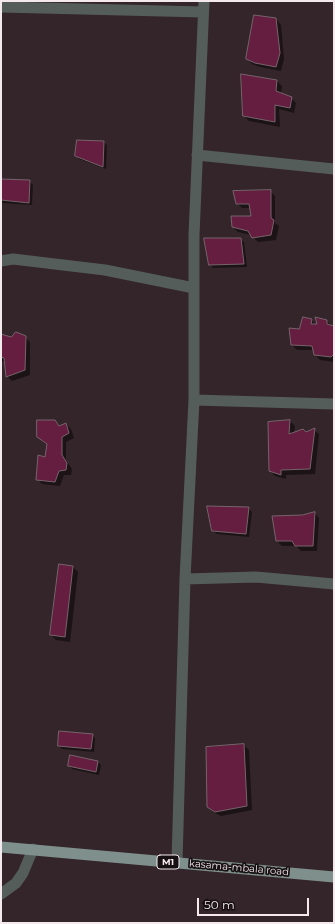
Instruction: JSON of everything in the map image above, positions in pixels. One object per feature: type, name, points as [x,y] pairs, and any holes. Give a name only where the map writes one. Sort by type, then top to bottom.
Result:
[{"type":"main road","name":"kasama-mbala road","points":[[1,847],[334,877]]},
{"type":"street","points":[[1,7],[203,6],[194,235],[194,400],[185,579],[177,862]]},
{"type":"street","points":[[197,155],[334,169]]},
{"type":"street","points":[[1,261],[13,259],[105,270],[194,288]]},
{"type":"street","points":[[194,400],[334,404]]},
{"type":"street","points":[[185,579],[256,577],[334,584]]},
{"type":"street","points":[[1,894],[16,883],[23,873],[33,849]]},
{"type":"building","points":[[254,15],[276,18],[280,53],[276,67],[255,63],[246,59]]},
{"type":"building","points":[[241,74],[277,80],[276,91],[292,97],[290,108],[275,105],[275,122],[243,116]]},
{"type":"building","points":[[77,140],[104,141],[103,167],[75,156]]},
{"type":"building","points":[[1,179],[30,180],[29,203],[1,200]]},
{"type":"building","points":[[271,190],[271,218],[274,220],[271,235],[252,238],[248,231],[232,227],[231,216],[251,216],[249,204],[236,204],[233,191]]},
{"type":"building","points":[[204,238],[241,238],[244,264],[209,265]]},
{"type":"building","points":[[303,317],[312,319],[311,324],[317,324],[315,317],[327,320],[327,324],[334,326],[334,354],[331,357],[314,355],[312,346],[291,345],[289,328],[299,329]]},
{"type":"building","points":[[16,332],[26,336],[25,370],[6,377],[4,358],[1,357],[1,334],[11,337]]},
{"type":"building","points":[[37,420],[55,420],[59,426],[66,423],[69,433],[62,437],[62,455],[67,463],[66,470],[59,471],[55,482],[36,480],[38,455],[45,457],[47,444],[37,437]]},
{"type":"building","points":[[290,420],[289,434],[303,429],[306,432],[315,428],[310,469],[281,470],[281,475],[269,471],[268,422]]},
{"type":"building","points":[[207,506],[249,507],[246,534],[212,531]]},
{"type":"building","points":[[315,512],[313,546],[295,546],[292,541],[276,541],[272,516],[302,515]]},
{"type":"building","points":[[59,564],[73,566],[65,637],[50,635]]},
{"type":"building","points":[[59,731],[93,734],[91,749],[58,746]]},
{"type":"building","points":[[244,744],[247,806],[215,812],[207,807],[206,747]]},
{"type":"building","points":[[70,755],[98,761],[96,772],[68,766]]}]
